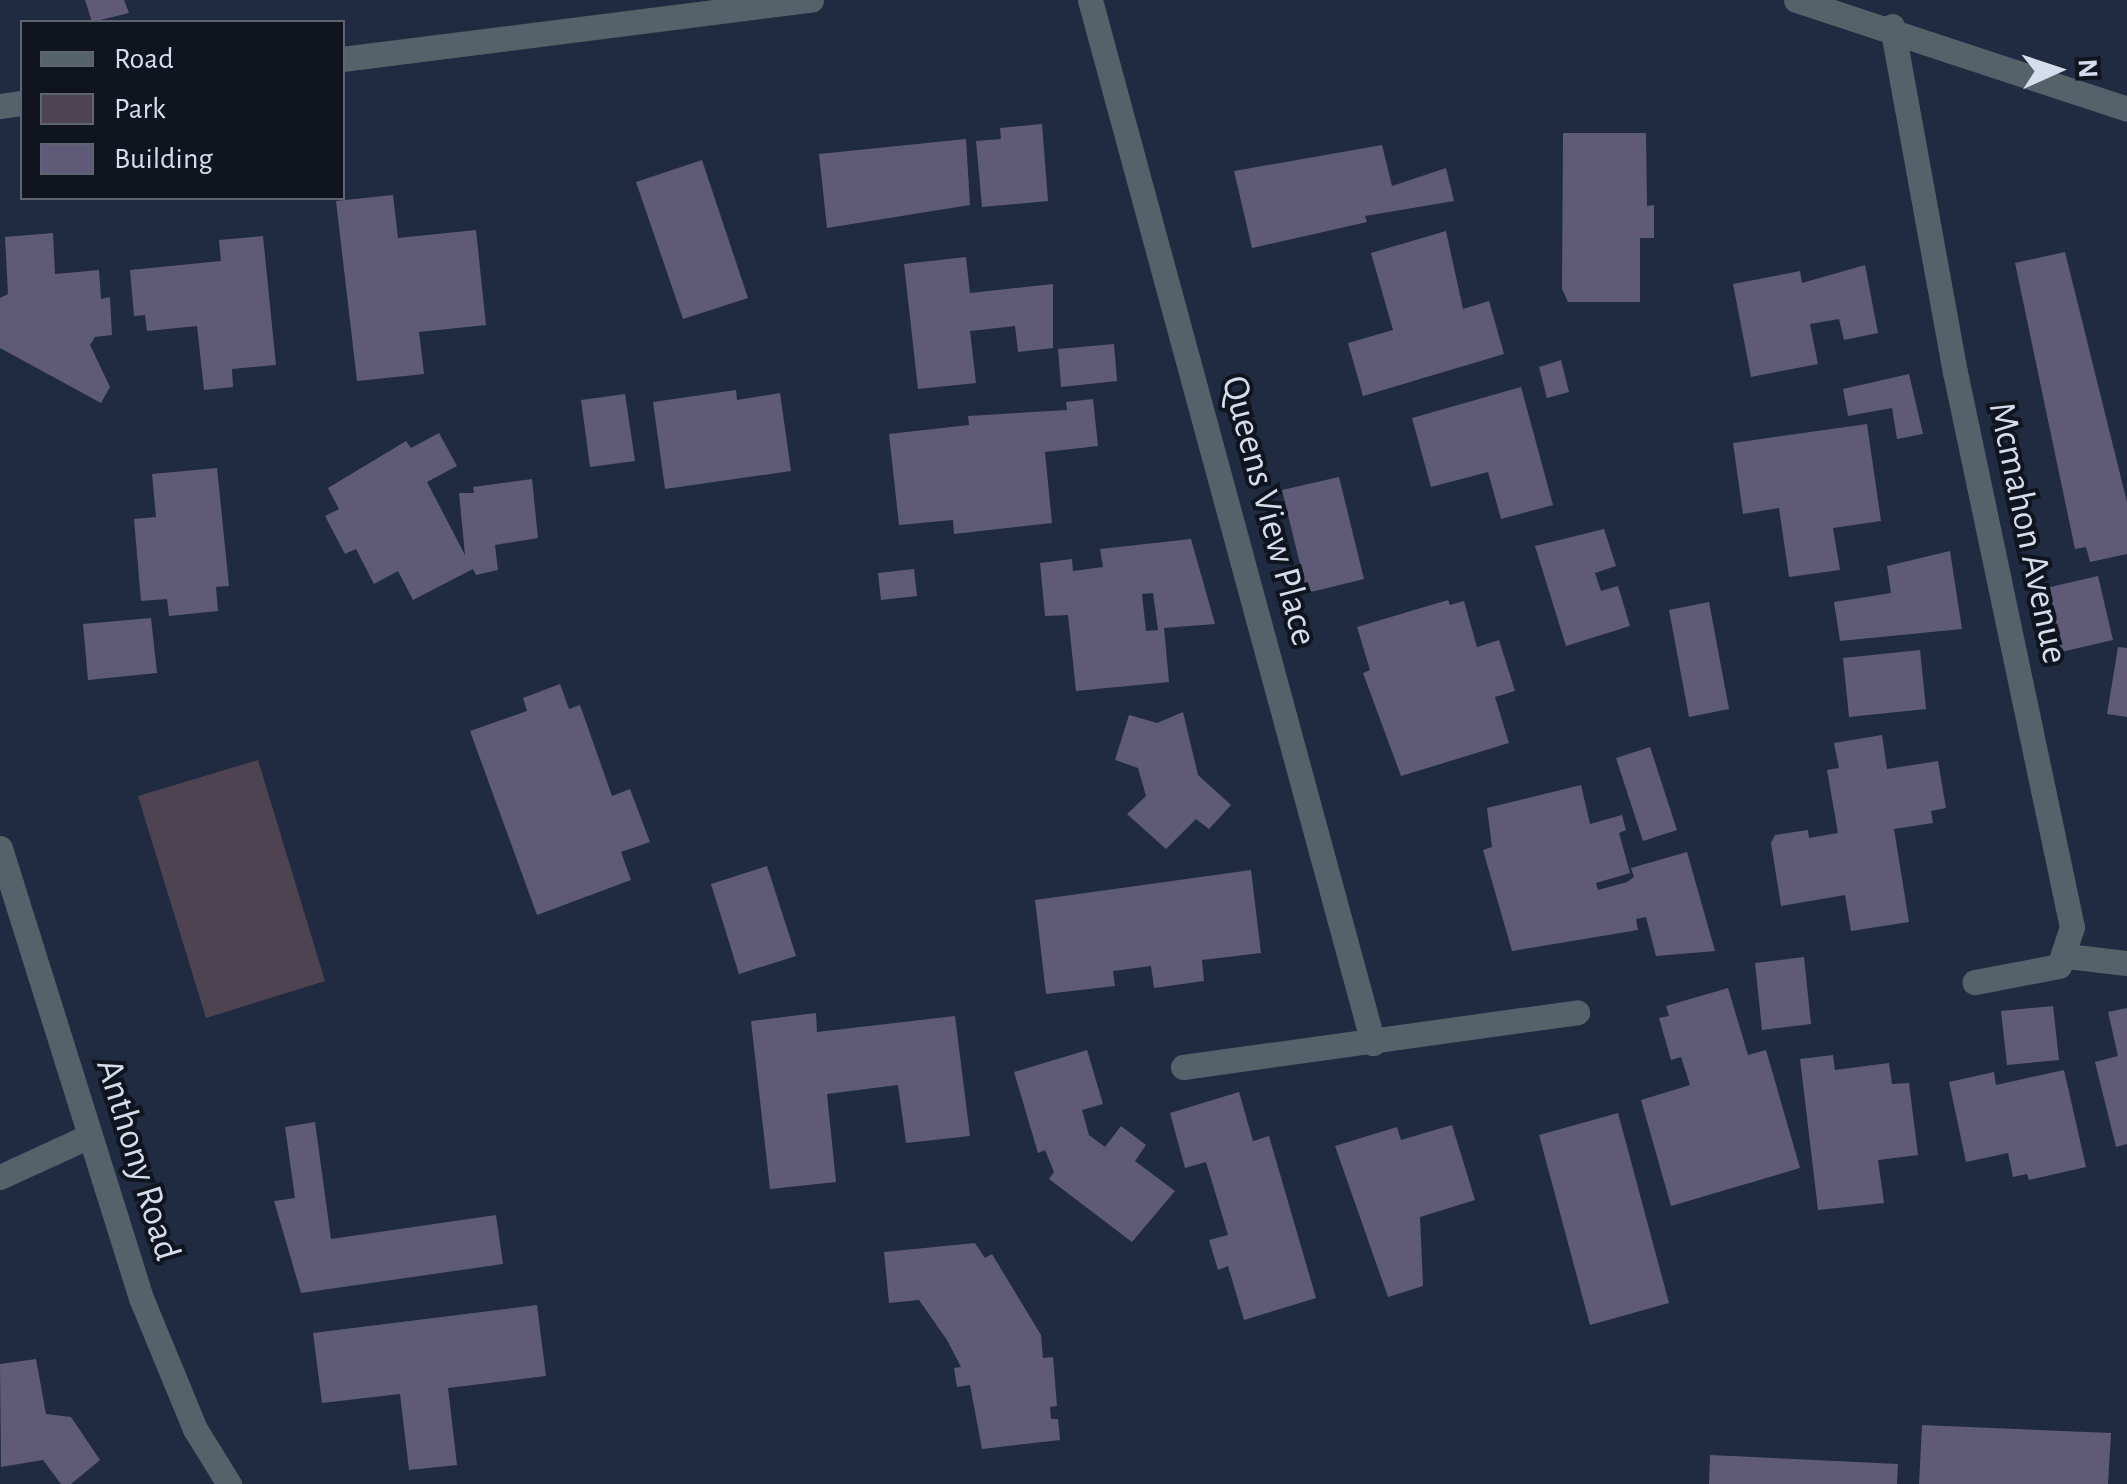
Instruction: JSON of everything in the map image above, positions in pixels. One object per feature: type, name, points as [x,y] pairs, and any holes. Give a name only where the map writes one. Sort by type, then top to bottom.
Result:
[{"type":"street","points":[[345,59],[810,0]]},
{"type":"street","name":"Queens View Place","points":[[1090,0],[1373,1043]]},
{"type":"street","points":[[1796,0],[1892,26],[2127,109]]},
{"type":"street","name":"Mcmahon Avenue","points":[[1892,26],[1955,372],[2072,927],[2067,956]]},
{"type":"street","name":"Anthony Road","points":[[0,848],[141,1298],[195,1430],[228,1484]]},
{"type":"street","points":[[1974,982],[2059,966],[2067,956],[2127,963]]},
{"type":"street","points":[[1183,1068],[1577,1012]]},
{"type":"street","points":[[0,1177],[90,1136]]},
{"type":"green space","points":[[258,760],[325,981],[206,1018],[138,796]]},
{"type":"building","points":[[85,0],[124,0],[129,13],[100,20],[91,20]]},
{"type":"building","points":[[1042,124],[1048,201],[982,207],[976,141],[1001,139],[1000,128]]},
{"type":"building","points":[[1563,133],[1646,133],[1647,206],[1654,205],[1654,238],[1640,238],[1640,302],[1568,302],[1562,289]]},
{"type":"building","points":[[966,139],[970,205],[827,228],[819,154]]},
{"type":"building","points":[[1382,145],[1392,186],[1446,168],[1454,201],[1365,216],[1367,222],[1252,248],[1234,171]]},
{"type":"building","points":[[702,160],[748,298],[683,319],[636,182]]},
{"type":"building","points":[[393,195],[398,238],[476,230],[486,325],[419,332],[424,374],[357,381],[336,201]]},
{"type":"building","points":[[1446,231],[1463,309],[1489,301],[1504,354],[1363,396],[1348,343],[1393,330],[1371,253]]},
{"type":"building","points":[[53,233],[55,274],[99,270],[101,299],[110,297],[112,335],[95,337],[90,345],[110,387],[101,403],[0,348],[0,298],[8,294],[5,237]]},
{"type":"building","points":[[263,236],[276,365],[232,369],[233,387],[204,390],[197,326],[147,331],[145,315],[134,316],[130,270],[221,261],[219,240]]},
{"type":"building","points":[[2065,252],[2127,502],[2127,554],[2090,562],[2086,547],[2075,549],[2015,263]]},
{"type":"building","points":[[966,257],[970,293],[1053,284],[1053,348],[1018,352],[1015,326],[970,331],[976,383],[918,389],[904,264]]},
{"type":"building","points":[[1865,265],[1878,333],[1844,340],[1839,319],[1810,324],[1818,364],[1751,377],[1733,284],[1800,271],[1802,283]]},
{"type":"building","points":[[1114,344],[1117,381],[1061,387],[1058,349]]},
{"type":"building","points":[[1561,360],[1569,392],[1547,398],[1539,367]]},
{"type":"building","points":[[1909,374],[1923,434],[1897,439],[1892,408],[1848,416],[1843,389]]},
{"type":"building","points":[[1521,387],[1553,505],[1501,519],[1488,472],[1431,487],[1412,418]]},
{"type":"building","points":[[736,390],[737,400],[780,393],[791,471],[665,489],[653,402]]},
{"type":"building","points":[[625,394],[635,461],[590,467],[581,400]]},
{"type":"building","points":[[1093,399],[1098,446],[1045,452],[1052,523],[954,534],[953,520],[899,525],[889,434],[969,425],[968,416],[1067,410],[1066,402]]},
{"type":"building","points":[[1867,424],[1881,521],[1833,528],[1840,570],[1789,577],[1779,508],[1743,514],[1733,443]]},
{"type":"building","points":[[439,433],[457,466],[427,482],[465,555],[459,493],[474,493],[473,487],[532,479],[538,538],[495,545],[498,570],[476,575],[473,569],[413,600],[398,571],[374,584],[356,549],[345,554],[325,516],[339,509],[328,488],[406,441],[411,448]]},
{"type":"building","points":[[217,468],[229,586],[216,587],[218,611],[169,616],[167,599],[141,601],[134,519],[156,517],[152,474]]},
{"type":"building","points":[[1339,477],[1364,579],[1307,593],[1282,490]]},
{"type":"building","points":[[1604,529],[1616,566],[1595,573],[1601,591],[1618,586],[1630,626],[1566,646],[1535,546]]},
{"type":"building","points":[[1191,539],[1215,624],[1164,628],[1169,682],[1076,691],[1068,615],[1045,616],[1040,563],[1072,559],[1073,571],[1103,567],[1100,549]],"holes":[[[1153,593],[1158,630],[1146,631],[1142,594]]]},
{"type":"building","points":[[1950,551],[1962,629],[1840,641],[1834,602],[1891,593],[1887,566]]},
{"type":"building","points":[[914,569],[917,596],[881,600],[878,573]]},
{"type":"building","points":[[2098,576],[2113,640],[2061,652],[2046,588]]},
{"type":"building","points":[[1448,600],[1450,605],[1464,601],[1477,647],[1499,640],[1515,691],[1495,697],[1509,743],[1401,776],[1363,673],[1370,670],[1357,627]]},
{"type":"building","points":[[1709,602],[1729,709],[1689,717],[1669,610]]},
{"type":"building","points":[[151,618],[157,673],[88,680],[83,624]]},
{"type":"building","points":[[2118,647],[2127,648],[2127,717],[2107,714]]},
{"type":"building","points":[[1920,650],[1926,709],[1849,717],[1843,658]]},
{"type":"building","points":[[560,684],[569,709],[580,705],[612,796],[630,789],[650,842],[621,852],[631,880],[537,915],[470,731],[527,711],[523,698]]},
{"type":"building","points":[[1183,712],[1198,775],[1231,805],[1209,829],[1196,819],[1166,849],[1127,814],[1146,796],[1138,768],[1115,760],[1129,715],[1157,723]]},
{"type":"building","points":[[1882,735],[1887,769],[1938,761],[1946,808],[1931,811],[1933,823],[1894,829],[1909,922],[1851,931],[1845,895],[1781,906],[1771,843],[1775,835],[1808,830],[1809,838],[1838,833],[1827,770],[1839,768],[1834,743]]},
{"type":"building","points":[[1650,747],[1677,830],[1643,841],[1616,758]]},
{"type":"building","points":[[1581,785],[1590,824],[1622,815],[1626,830],[1619,833],[1630,873],[1596,883],[1598,890],[1627,882],[1634,877],[1631,868],[1687,852],[1715,951],[1656,956],[1646,917],[1636,919],[1638,930],[1512,951],[1483,850],[1492,847],[1487,808]]},
{"type":"building","points":[[767,866],[796,956],[739,974],[711,884]]},
{"type":"building","points":[[1251,870],[1261,953],[1202,960],[1204,981],[1154,988],[1151,966],[1113,971],[1115,986],[1046,994],[1035,900]]},
{"type":"building","points":[[1804,957],[1811,1024],[1762,1030],[1755,963]]},
{"type":"building","points":[[1728,988],[1748,1055],[1766,1050],[1800,1168],[1671,1206],[1641,1100],[1690,1085],[1681,1057],[1671,1060],[1659,1018],[1669,1016],[1666,1006]]},
{"type":"building","points":[[2053,1006],[2059,1060],[2007,1065],[2001,1011]]},
{"type":"building","points":[[2127,1008],[2127,1144],[2116,1147],[2095,1062],[2118,1056],[2108,1012]]},
{"type":"building","points":[[816,1013],[817,1032],[955,1016],[970,1136],[906,1143],[898,1085],[827,1094],[836,1182],[770,1189],[751,1021]]},
{"type":"building","points":[[1087,1050],[1103,1104],[1082,1110],[1089,1135],[1105,1147],[1121,1126],[1146,1145],[1135,1161],[1175,1191],[1132,1242],[1049,1179],[1054,1172],[1045,1150],[1038,1153],[1014,1072]]},
{"type":"building","points":[[1833,1055],[1835,1070],[1889,1063],[1892,1084],[1909,1083],[1918,1155],[1878,1160],[1884,1203],[1818,1210],[1800,1059]]},
{"type":"building","points":[[2064,1070],[2086,1167],[2029,1180],[2027,1174],[2013,1177],[2008,1153],[1966,1162],[1949,1082],[1994,1072],[1996,1085]]},
{"type":"building","points":[[1239,1092],[1253,1141],[1269,1136],[1316,1298],[1244,1320],[1228,1266],[1218,1270],[1209,1240],[1228,1235],[1206,1162],[1185,1168],[1170,1113]]},
{"type":"building","points":[[1618,1113],[1669,1303],[1590,1325],[1539,1135]]},
{"type":"building","points":[[315,1122],[331,1239],[496,1215],[503,1264],[301,1293],[274,1201],[295,1198],[285,1127]]},
{"type":"building","points":[[1452,1125],[1475,1200],[1420,1217],[1423,1286],[1388,1297],[1335,1146],[1397,1127],[1401,1140]]},
{"type":"building","points":[[975,1243],[985,1258],[992,1254],[1041,1335],[1043,1358],[1053,1357],[1057,1406],[1050,1407],[1051,1419],[1058,1419],[1060,1440],[982,1449],[970,1385],[957,1387],[954,1368],[961,1367],[947,1340],[919,1300],[889,1303],[884,1252]]},
{"type":"building","points":[[537,1305],[546,1376],[448,1388],[457,1465],[409,1470],[400,1394],[322,1403],[313,1333]]},
{"type":"building","points":[[36,1359],[46,1414],[71,1417],[100,1460],[71,1484],[61,1484],[43,1460],[1,1467],[0,1364]]},
{"type":"building","points":[[1922,1425],[2111,1433],[2108,1484],[1919,1484]]},
{"type":"building","points":[[1710,1455],[1898,1464],[1897,1484],[1709,1484]]}]
